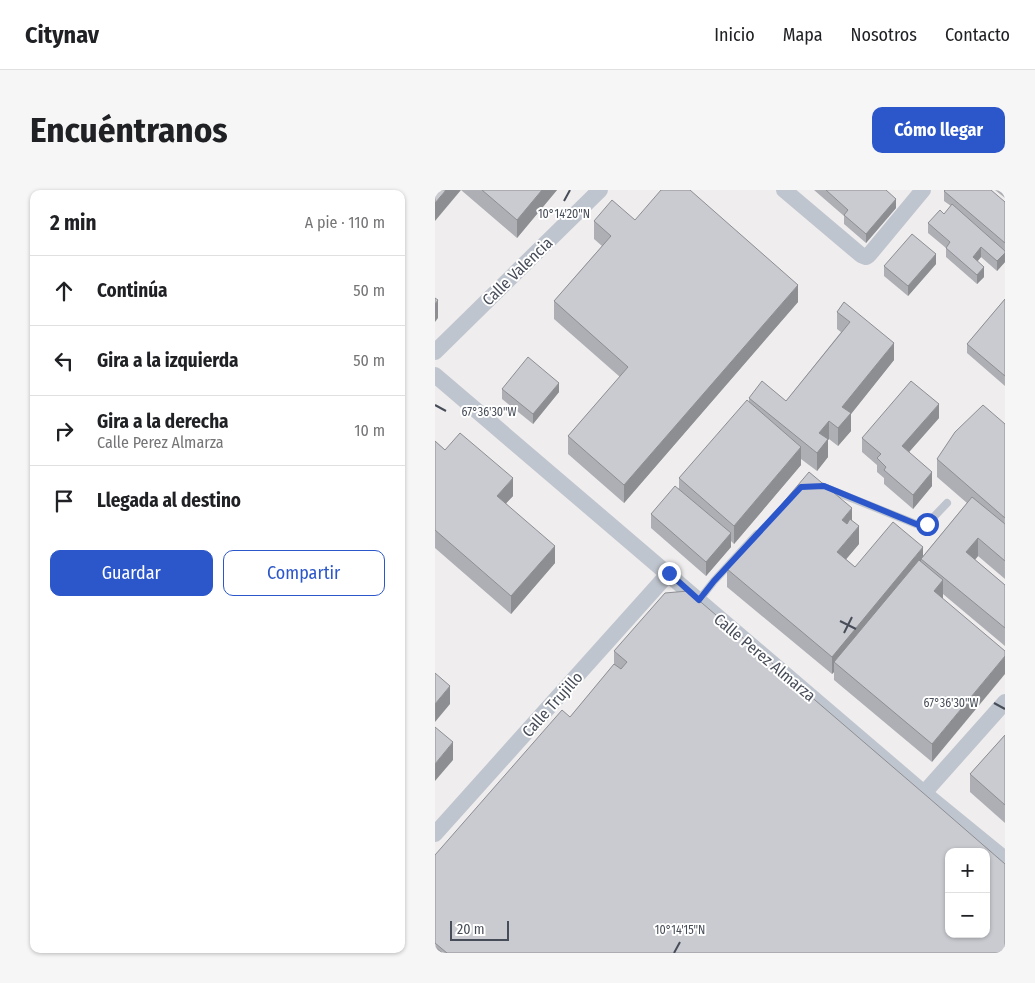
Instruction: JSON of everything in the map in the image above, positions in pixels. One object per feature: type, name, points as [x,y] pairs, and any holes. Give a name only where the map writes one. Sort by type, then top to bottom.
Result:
[{"type":"street","name":"Calle Valencia","points":[[435,352],[600,190]]},
{"type":"street","points":[[784,190],[861,255],[866,257],[923,190]]},
{"type":"street","name":"Calle Perez Almarza","points":[[435,375],[1005,859]]},
{"type":"street","name":"Calle Trujillo","points":[[435,834],[669,573]]},
{"type":"street","points":[[925,793],[1005,702]]},
{"type":"lane","points":[[810,486],[824,486],[916,524],[927,524],[947,503]]},
{"type":"lane","points":[[699,600],[761,530]]},
{"type":"building","points":[[435,190],[446,190],[435,203]]},
{"type":"building","points":[[482,190],[542,190],[517,220]]},
{"type":"building","points":[[661,190],[690,190],[798,285],[624,485],[568,436],[628,367],[554,301],[611,236],[594,221],[612,200],[635,220]]},
{"type":"building","points":[[826,190],[886,190],[896,199],[866,234],[844,215],[848,210]]},
{"type":"building","points":[[991,190],[1005,202],[1005,243],[944,191]]},
{"type":"building","points":[[952,204],[1005,251],[997,261],[981,247],[973,257],[984,267],[977,275],[946,248],[950,242],[928,223],[940,210],[944,214]]},
{"type":"building","points":[[912,234],[936,254],[908,286],[884,266]]},
{"type":"building","points":[[1005,299],[1005,376],[967,344]]},
{"type":"building","points":[[844,302],[894,343],[842,407],[851,413],[838,428],[829,421],[819,433],[828,439],[817,453],[749,398],[762,381],[786,401],[850,322],[837,312]]},
{"type":"building","points":[[528,357],[559,383],[533,414],[502,389]]},
{"type":"building","points":[[911,381],[939,404],[902,446],[932,472],[913,495],[884,470],[886,467],[877,458],[881,454],[862,438]]},
{"type":"building","points":[[747,400],[801,447],[734,526],[679,478]]},
{"type":"building","points":[[983,405],[1005,424],[1005,518],[937,459],[955,432]]},
{"type":"building","points":[[460,433],[513,478],[497,496],[555,546],[511,596],[435,530],[435,441],[445,450]]},
{"type":"building","points":[[809,472],[852,508],[842,520],[847,524],[850,519],[859,526],[837,552],[855,567],[893,522],[923,547],[832,657],[727,569]]},
{"type":"building","points":[[675,486],[731,533],[706,562],[651,514]]},
{"type":"building","points":[[972,497],[1005,524],[1005,561],[978,538],[966,552],[1005,585],[1005,628],[921,559]]},
{"type":"building","points":[[919,560],[943,580],[934,591],[1005,651],[1005,656],[932,744],[834,662]]},
{"type":"building","points":[[688,591],[987,848],[945,848],[945,938],[990,938],[990,851],[1005,864],[1005,953],[447,953],[435,943],[435,855],[562,710],[570,717],[614,664],[621,669],[627,662],[614,651],[665,593]]},
{"type":"building","points":[[435,673],[450,686],[435,704]]},
{"type":"building","points":[[435,727],[453,742],[435,764]]},
{"type":"building","points":[[1005,735],[1005,805],[970,774]]},
{"type":"building","points":[[435,947],[442,953],[435,953]]},
{"type":"route","points":[[669,573],[699,600],[714,581],[801,487],[824,486],[916,524],[927,524]]}]
